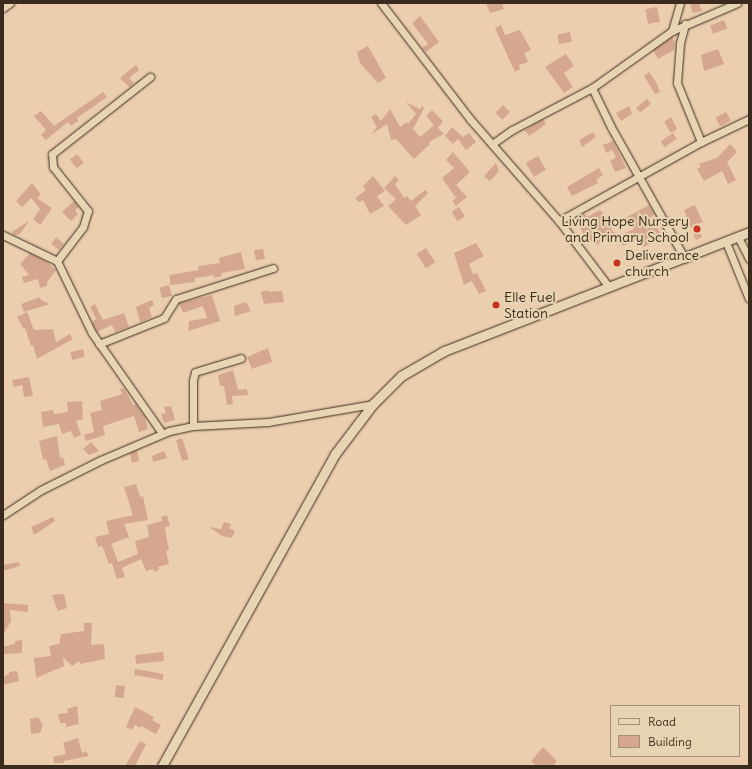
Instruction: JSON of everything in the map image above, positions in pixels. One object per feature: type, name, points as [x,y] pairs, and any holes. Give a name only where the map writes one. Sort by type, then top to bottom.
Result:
[{"type":"street","points":[[3,8],[10,3]]},
{"type":"street","points":[[381,3],[492,144],[559,221],[609,287]]},
{"type":"street","points":[[672,31],[680,3]]},
{"type":"street","points":[[492,144],[512,130],[592,88],[672,31],[685,24],[737,3]]},
{"type":"street","points":[[685,24],[680,43],[676,84],[701,142]]},
{"type":"street","points":[[57,261],[82,227],[88,212],[53,167],[52,154],[150,77]]},
{"type":"street","points":[[592,88],[638,175],[686,259]]},
{"type":"street","points":[[559,221],[638,175],[749,119]]},
{"type":"street","points":[[162,766],[335,454],[373,404],[401,376],[444,351],[686,259],[749,232]]},
{"type":"street","points":[[3,235],[57,261],[99,344],[162,434]]},
{"type":"street","points":[[738,237],[749,259]]},
{"type":"street","points":[[726,242],[749,299]]},
{"type":"street","points":[[99,344],[164,318],[176,299],[272,268]]},
{"type":"street","points":[[193,426],[192,380],[195,372],[241,358]]},
{"type":"street","points":[[3,515],[41,490],[162,434],[193,426],[268,422],[373,404]]},
{"type":"building","points":[[486,3],[502,3],[504,9],[490,13]]},
{"type":"building","points":[[699,3],[702,11],[693,13],[690,4]]},
{"type":"building","points":[[657,7],[660,22],[648,24],[645,9]]},
{"type":"building","points":[[420,16],[439,42],[426,52],[422,48],[428,44],[412,23]]},
{"type":"building","points":[[724,20],[727,28],[713,34],[710,25]]},
{"type":"building","points":[[501,25],[505,35],[520,30],[531,50],[524,53],[528,62],[519,65],[520,69],[515,72],[495,28]]},
{"type":"building","points":[[570,32],[572,42],[559,44],[557,34]]},
{"type":"building","points":[[672,37],[675,41],[674,50],[658,59],[653,50]]},
{"type":"building","points":[[368,46],[386,78],[378,83],[360,63],[357,52]]},
{"type":"building","points":[[718,49],[724,64],[704,71],[701,55]]},
{"type":"building","points":[[566,54],[574,66],[564,73],[573,87],[564,93],[545,67]]},
{"type":"building","points":[[136,65],[139,70],[129,78],[134,83],[129,87],[120,78]]},
{"type":"building","points":[[649,72],[656,82],[660,92],[655,94],[644,76]]},
{"type":"building","points":[[103,92],[107,97],[77,118],[78,121],[71,126],[68,122],[46,140],[41,135],[46,130],[34,116],[41,111],[54,126]]},
{"type":"building","points":[[647,99],[651,104],[640,112],[636,108]]},
{"type":"building","points":[[406,102],[420,109],[422,106],[424,108],[413,129],[420,137],[434,125],[426,116],[432,110],[443,121],[438,128],[444,134],[429,142],[430,144],[414,159],[396,139],[391,140],[387,124],[372,134],[377,127],[371,117],[376,114],[381,121],[390,109],[400,127],[407,122],[408,124],[416,114]]},
{"type":"building","points":[[503,105],[510,112],[502,120],[495,113]]},
{"type":"building","points":[[629,106],[632,114],[621,121],[616,113]]},
{"type":"building","points":[[726,112],[731,121],[720,127],[716,118]]},
{"type":"building","points":[[671,117],[677,129],[671,133],[664,122]]},
{"type":"building","points":[[543,119],[546,124],[529,136],[525,130]]},
{"type":"building","points":[[452,127],[463,137],[469,133],[476,142],[466,150],[458,139],[453,144],[445,136]]},
{"type":"building","points":[[593,132],[596,137],[582,147],[579,140]]},
{"type":"building","points":[[673,133],[677,139],[664,147],[661,141]]},
{"type":"building","points":[[613,141],[626,168],[615,172],[610,161],[616,157],[612,150],[606,153],[603,145]]},
{"type":"building","points":[[730,144],[737,152],[727,162],[736,180],[728,184],[722,171],[704,181],[697,169],[701,167],[699,164],[717,158]]},
{"type":"building","points":[[453,152],[470,172],[456,185],[467,197],[456,206],[452,201],[456,198],[442,178],[454,168],[446,160]]},
{"type":"building","points":[[77,154],[84,163],[77,168],[70,160]]},
{"type":"building","points":[[538,156],[546,170],[534,177],[526,163]]},
{"type":"building","points":[[496,163],[499,171],[490,181],[484,176]]},
{"type":"building","points":[[599,168],[603,175],[596,180],[598,183],[572,196],[567,187]]},
{"type":"building","points":[[373,176],[385,191],[377,196],[384,206],[370,214],[363,200],[359,202],[355,198],[366,190],[363,186]]},
{"type":"building","points":[[395,176],[399,180],[395,184],[404,198],[407,196],[411,201],[425,190],[428,193],[415,206],[421,215],[406,225],[388,206],[396,199],[384,188]]},
{"type":"building","points":[[32,183],[41,194],[37,198],[52,208],[40,225],[33,219],[40,209],[31,198],[22,207],[16,201]]},
{"type":"building","points":[[74,201],[79,207],[75,210],[78,214],[71,221],[62,212]]},
{"type":"building","points":[[649,205],[654,215],[651,216],[663,238],[643,247],[639,238],[623,246],[618,236],[634,229],[627,217]]},
{"type":"building","points":[[695,205],[703,222],[697,224],[702,237],[696,240],[684,210]]},
{"type":"building","points":[[459,207],[465,216],[458,221],[452,212]]},
{"type":"building","points":[[600,210],[613,224],[611,230],[617,234],[596,245],[593,240],[588,243],[575,218],[584,213],[587,217]]},
{"type":"building","points":[[29,221],[20,234],[14,235],[12,232]]},
{"type":"building","points":[[56,237],[64,244],[59,250],[51,244]]},
{"type":"building","points":[[476,243],[484,256],[469,264],[473,274],[477,273],[486,291],[479,294],[472,281],[464,285],[454,253]]},
{"type":"building","points":[[426,248],[435,262],[426,268],[417,254]]},
{"type":"building","points":[[263,249],[265,259],[256,260],[254,250]]},
{"type":"building","points":[[241,252],[245,269],[221,273],[222,276],[214,278],[214,275],[195,278],[195,282],[170,285],[170,275],[199,270],[198,266],[220,263],[219,258]]},
{"type":"building","points":[[30,253],[47,262],[56,270],[47,282],[47,286],[40,288],[38,279],[24,283],[22,277],[29,275],[20,264]]},
{"type":"building","points":[[169,285],[172,296],[162,298],[159,288]]},
{"type":"building","points":[[268,290],[269,292],[282,291],[284,302],[264,304],[261,292]]},
{"type":"building","points":[[212,295],[220,321],[188,331],[189,321],[207,318],[203,306],[183,313],[179,303]]},
{"type":"building","points":[[40,297],[41,300],[50,304],[24,312],[21,304]]},
{"type":"building","points":[[152,300],[154,305],[149,308],[152,317],[140,322],[136,307]]},
{"type":"building","points":[[246,302],[251,311],[235,316],[234,306]]},
{"type":"building","points":[[95,304],[103,320],[124,313],[129,327],[115,332],[112,325],[97,332],[92,322],[96,319],[90,307]]},
{"type":"building","points":[[27,312],[34,330],[53,329],[56,342],[70,334],[73,339],[37,359],[33,345],[31,346],[25,328],[23,328],[17,317]]},
{"type":"building","points":[[268,348],[272,362],[252,369],[247,357]]},
{"type":"building","points":[[83,349],[85,357],[72,360],[70,352]]},
{"type":"building","points":[[233,370],[238,390],[247,389],[248,395],[232,396],[233,404],[227,405],[224,386],[220,386],[218,375]]},
{"type":"building","points":[[29,377],[33,396],[24,397],[22,385],[14,387],[12,380]]},
{"type":"building","points":[[124,388],[133,405],[136,404],[145,417],[148,429],[139,432],[134,416],[103,426],[105,435],[86,441],[84,435],[94,432],[90,413],[102,410],[100,401],[122,394],[120,389]]},
{"type":"building","points":[[82,401],[83,419],[76,421],[81,435],[74,438],[71,431],[62,434],[59,424],[43,427],[41,412],[53,410],[54,414],[68,412],[67,402]]},
{"type":"building","points":[[171,406],[175,420],[164,423],[161,414],[166,413],[164,407]]},
{"type":"building","points":[[57,436],[60,458],[63,457],[65,465],[50,471],[46,459],[43,460],[39,441]]},
{"type":"building","points":[[182,438],[189,459],[182,461],[176,440]]},
{"type":"building","points":[[91,442],[99,451],[89,455],[83,449]]},
{"type":"building","points":[[137,450],[139,461],[132,463],[130,453]]},
{"type":"building","points":[[164,451],[167,458],[153,462],[152,456]]},
{"type":"building","points":[[136,484],[140,497],[143,496],[148,520],[124,524],[129,537],[111,544],[118,562],[138,554],[135,541],[149,537],[147,525],[162,521],[161,517],[167,515],[170,526],[165,527],[169,550],[166,551],[169,564],[158,567],[159,570],[154,572],[153,569],[146,571],[141,559],[122,568],[125,577],[117,579],[112,563],[109,564],[102,546],[98,547],[95,537],[109,534],[106,521],[133,515],[124,487]]},
{"type":"building","points":[[53,517],[55,521],[34,535],[31,527]]},
{"type":"building","points":[[224,522],[231,524],[229,528],[235,531],[232,538],[222,536],[209,527],[221,529]]},
{"type":"building","points":[[19,562],[20,566],[3,571],[3,565]]},
{"type":"building","points":[[64,594],[67,608],[58,611],[52,595]]},
{"type":"building","points":[[3,603],[28,605],[28,612],[10,610],[11,621],[3,635]]},
{"type":"building","points":[[84,623],[92,623],[91,645],[104,644],[105,659],[80,664],[79,661],[72,666],[63,657],[64,666],[36,678],[34,658],[51,656],[49,646],[59,644],[61,634],[84,631]]},
{"type":"building","points":[[22,640],[22,653],[4,654],[3,647],[15,644],[15,641]]},
{"type":"building","points":[[163,652],[164,661],[136,664],[135,655]]},
{"type":"building","points":[[135,669],[164,674],[163,680],[134,675]]},
{"type":"building","points":[[17,671],[19,681],[3,685],[3,677],[9,674],[9,672]]},
{"type":"building","points":[[116,685],[125,686],[124,698],[115,697]]},
{"type":"building","points":[[77,706],[79,724],[66,727],[66,723],[60,723],[58,714],[68,713],[67,709]]},
{"type":"building","points":[[135,707],[154,717],[152,720],[161,725],[156,734],[141,726],[140,728],[135,725],[132,730],[126,727]]},
{"type":"building","points":[[38,717],[43,725],[40,733],[31,734],[30,719]]},
{"type":"building","points":[[78,738],[82,753],[86,751],[89,756],[64,761],[63,763],[54,763],[53,757],[66,754],[63,743]]},
{"type":"building","points":[[140,741],[146,744],[135,766],[125,766]]},
{"type":"building","points":[[543,747],[557,761],[553,766],[536,766],[531,761]]},
{"type":"place","name":"Living Hope Nursery and Primary School","points":[[697,229]]},
{"type":"place","name":"Deliverance church","points":[[617,263]]},
{"type":"place","name":"Elle Fuel Station","points":[[496,305]]}]
